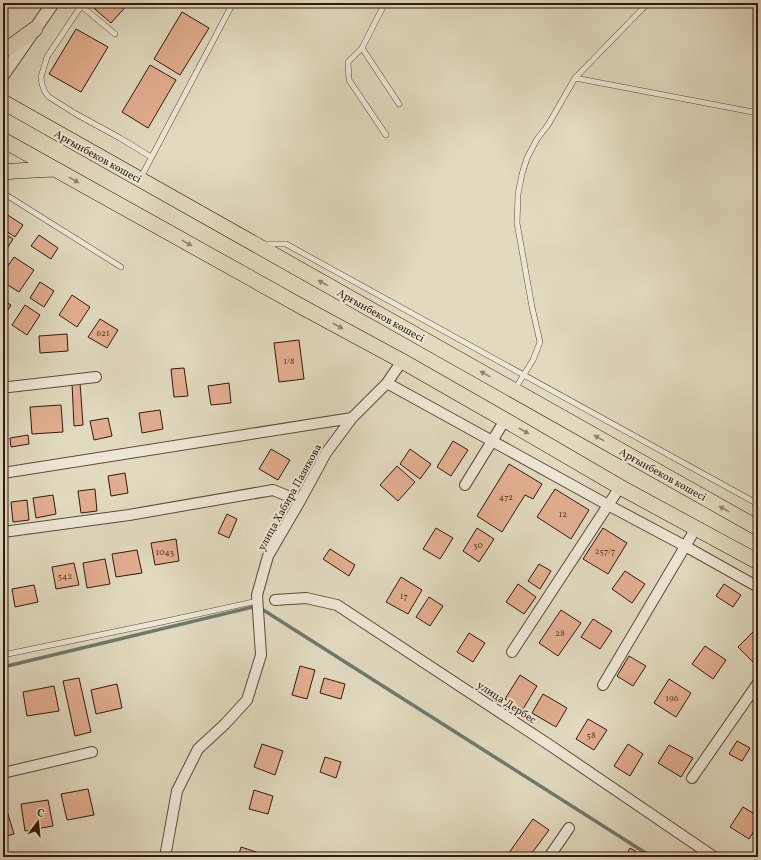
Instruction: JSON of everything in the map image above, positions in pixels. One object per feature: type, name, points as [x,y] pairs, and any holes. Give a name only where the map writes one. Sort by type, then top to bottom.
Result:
[{"type":"main road","points":[[3,50],[36,29]]},
{"type":"main road","name":"Арғынбеков көшесі","points":[[3,102],[758,528]]},
{"type":"main road","points":[[3,140],[402,361],[620,487],[758,562]]},
{"type":"main road","points":[[3,172],[15,170],[54,169]]},
{"type":"street","points":[[3,75],[53,3]]},
{"type":"street","name":"улица Хабира Пазикова","points":[[165,857],[177,791],[198,749],[225,724],[247,700],[261,655],[257,595],[268,556],[326,453],[352,418],[387,383],[402,361]]},
{"type":"street","points":[[3,386],[9,387],[96,377]]},
{"type":"street","points":[[387,383],[758,587]]},
{"type":"street","points":[[3,473],[352,418]]},
{"type":"street","points":[[465,485],[505,420]]},
{"type":"street","points":[[512,652],[620,487]]},
{"type":"street","points":[[3,532],[129,515],[273,490],[300,501]]},
{"type":"street","points":[[603,685],[696,528]]},
{"type":"street","name":"улица Дербес","points":[[275,600],[306,598],[337,606],[551,746],[714,857]]},
{"type":"street","points":[[692,778],[758,683]]},
{"type":"street","points":[[3,773],[92,752]]},
{"type":"street","points":[[549,857],[569,828]]},
{"type":"lane","points":[[140,179],[233,3]]},
{"type":"lane","points":[[385,3],[362,48],[348,62],[348,80],[386,135]]},
{"type":"lane","points":[[514,390],[533,360],[540,342],[532,307],[517,223],[518,194],[527,158],[537,139],[548,125],[575,78],[648,3]]},
{"type":"lane","points":[[115,34],[81,4],[47,57],[41,77],[42,84],[49,97],[151,157]]},
{"type":"lane","points":[[362,48],[400,104]]},
{"type":"lane","points":[[575,78],[758,113]]},
{"type":"lane","points":[[3,193],[121,267]]},
{"type":"lane","points":[[256,245],[286,244],[523,376],[758,504]]},
{"type":"lane","points":[[3,655],[257,602]]},
{"type":"building","points":[[88,3],[129,3],[111,23]]},
{"type":"building","points":[[182,12],[209,28],[180,75],[154,59]]},
{"type":"building","points":[[76,29],[108,47],[81,92],[49,74]]},
{"type":"building","points":[[150,65],[176,80],[148,128],[122,112]]},
{"type":"building","points":[[3,212],[23,225],[15,237],[3,229]]},
{"type":"building","points":[[3,233],[13,239],[3,255]]},
{"type":"building","points":[[39,235],[58,248],[51,259],[31,246]]},
{"type":"building","points":[[14,257],[34,270],[19,292],[3,282],[3,273]]},
{"type":"building","points":[[40,282],[54,291],[44,307],[30,298]]},
{"type":"building","points":[[72,295],[90,307],[77,327],[59,315]]},
{"type":"building","points":[[3,300],[11,305],[3,318]]},
{"type":"building","points":[[25,305],[40,315],[27,335],[12,325]]},
{"type":"building","points":[[100,319],[118,330],[107,348],[88,337]]},
{"type":"building","points":[[67,334],[68,351],[40,353],[39,336]]},
{"type":"building","points":[[299,340],[304,379],[279,382],[274,343]]},
{"type":"building","points":[[184,368],[188,396],[174,397],[171,369]]},
{"type":"building","points":[[72,383],[80,383],[83,425],[74,426]]},
{"type":"building","points":[[229,383],[231,403],[211,405],[208,386]]},
{"type":"building","points":[[61,405],[63,432],[32,434],[30,407]]},
{"type":"building","points":[[160,410],[163,429],[142,433],[139,413]]},
{"type":"building","points":[[108,418],[112,436],[94,440],[90,421]]},
{"type":"building","points":[[28,435],[29,444],[11,447],[10,438]]},
{"type":"building","points":[[453,441],[468,450],[451,476],[437,467]]},
{"type":"building","points":[[271,449],[290,460],[278,480],[259,469]]},
{"type":"building","points":[[410,449],[431,464],[420,479],[400,464]]},
{"type":"building","points":[[509,464],[542,484],[533,499],[525,495],[502,532],[477,516]]},
{"type":"building","points":[[397,466],[415,482],[398,501],[380,485]]},
{"type":"building","points":[[125,473],[128,493],[111,496],[108,476]]},
{"type":"building","points":[[95,489],[97,511],[81,513],[78,491]]},
{"type":"building","points":[[555,489],[589,510],[571,539],[537,517]]},
{"type":"building","points":[[53,495],[56,514],[36,518],[33,498]]},
{"type":"building","points":[[27,500],[29,520],[13,522],[11,502]]},
{"type":"building","points":[[227,514],[237,519],[229,538],[218,533]]},
{"type":"building","points":[[436,528],[453,538],[440,559],[423,549]]},
{"type":"building","points":[[477,528],[494,539],[479,562],[463,551]]},
{"type":"building","points":[[603,528],[627,543],[608,574],[583,559]]},
{"type":"building","points":[[176,539],[179,561],[155,565],[151,543]]},
{"type":"building","points":[[330,549],[355,565],[349,576],[323,559]]},
{"type":"building","points":[[137,550],[142,573],[116,577],[112,554]]},
{"type":"building","points":[[105,559],[110,584],[87,588],[83,563]]},
{"type":"building","points":[[74,563],[79,585],[56,589],[52,567]]},
{"type":"building","points":[[539,564],[551,571],[540,589],[528,581]]},
{"type":"building","points":[[625,571],[645,584],[632,603],[612,589]]},
{"type":"building","points":[[401,577],[422,590],[408,614],[386,602]]},
{"type":"building","points":[[518,584],[536,597],[524,614],[506,602]]},
{"type":"building","points":[[724,584],[741,595],[733,607],[716,596]]},
{"type":"building","points":[[34,585],[38,602],[15,607],[12,589]]},
{"type":"building","points":[[429,597],[443,606],[430,626],[416,617]]},
{"type":"building","points":[[561,610],[581,623],[558,656],[539,643]]},
{"type":"building","points":[[593,619],[612,631],[600,649],[581,637]]},
{"type":"building","points":[[755,630],[758,633],[758,667],[738,647]]},
{"type":"building","points":[[469,633],[485,643],[473,662],[457,652]]},
{"type":"building","points":[[705,646],[726,660],[713,679],[692,664]]},
{"type":"building","points":[[629,656],[646,666],[633,686],[617,676]]},
{"type":"building","points":[[300,666],[315,670],[307,699],[292,695]]},
{"type":"building","points":[[520,675],[537,686],[523,709],[505,699]]},
{"type":"building","points":[[79,678],[91,732],[75,736],[63,681]]},
{"type":"building","points":[[324,678],[345,684],[341,699],[320,693]]},
{"type":"building","points":[[669,679],[691,693],[676,717],[654,703]]},
{"type":"building","points":[[117,684],[122,708],[96,714],[91,690]]},
{"type":"building","points":[[54,686],[59,711],[27,716],[23,692]]},
{"type":"building","points":[[543,694],[567,708],[556,727],[532,713]]},
{"type":"building","points":[[588,719],[607,730],[594,750],[576,739]]},
{"type":"building","points":[[737,741],[750,748],[742,761],[729,754]]},
{"type":"building","points":[[262,744],[283,751],[275,775],[254,767]]},
{"type":"building","points":[[628,744],[643,754],[630,776],[614,766]]},
{"type":"building","points":[[669,745],[693,758],[681,777],[658,763]]},
{"type":"building","points":[[325,757],[341,762],[336,778],[320,772]]},
{"type":"building","points":[[88,789],[94,815],[67,820],[61,794]]},
{"type":"building","points":[[254,790],[273,796],[268,814],[249,809]]},
{"type":"building","points":[[48,800],[53,826],[25,831],[21,804]]},
{"type":"building","points":[[743,807],[758,816],[758,825],[749,839],[730,827]]},
{"type":"building","points":[[7,811],[14,834],[3,837],[3,813]]},
{"type":"building","points":[[533,819],[549,830],[529,857],[506,857]]},
{"type":"building","points":[[241,847],[265,855],[264,857],[238,857]]},
{"type":"building","points":[[630,848],[645,857],[625,857]]},
{"type":"waterway","points":[[3,667],[257,606],[652,857]]}]
